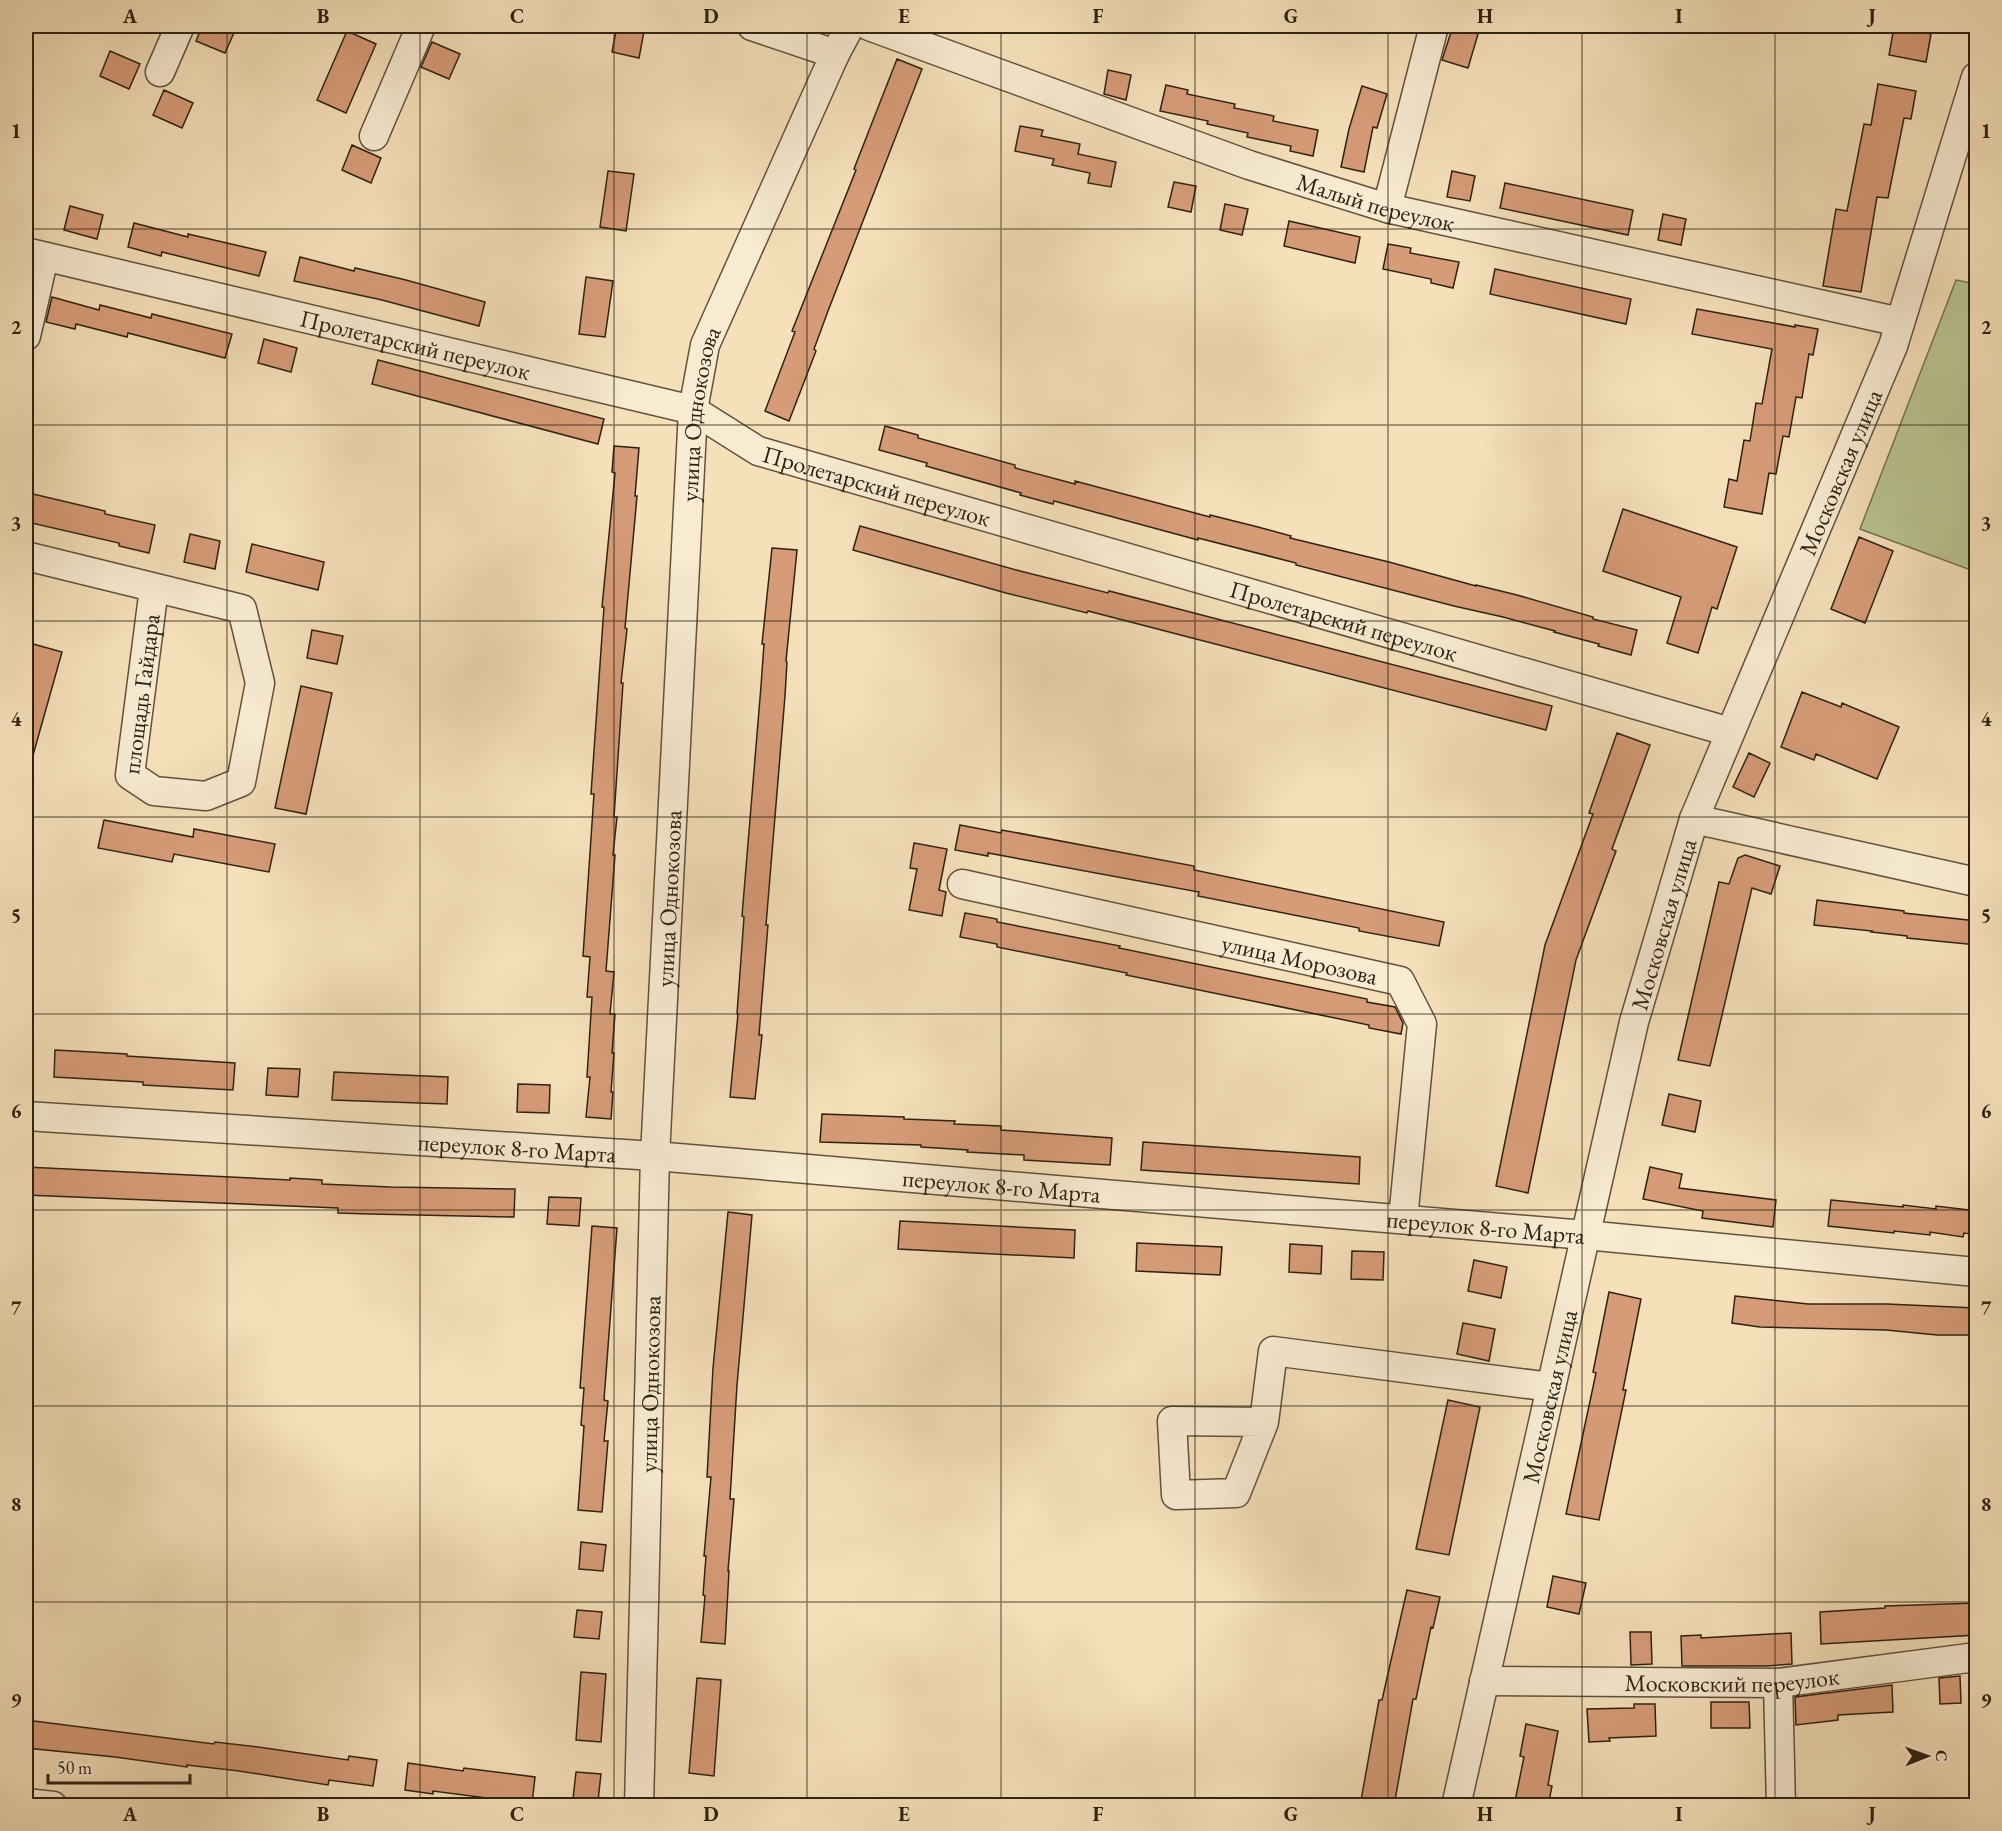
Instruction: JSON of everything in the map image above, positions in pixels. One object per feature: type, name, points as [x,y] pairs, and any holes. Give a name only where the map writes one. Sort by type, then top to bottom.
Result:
[{"type":"street","points":[[160,72],[180,26]]},
{"type":"street","points":[[374,136],[422,26]]},
{"type":"street","points":[[753,26],[835,54]]},
{"type":"street","name":"улица Однокозова","points":[[639,1806],[655,1156],[693,410],[705,345],[835,54],[850,26]]},
{"type":"street","name":"Малый переулок","points":[[869,26],[1249,165],[1387,208],[1900,321]]},
{"type":"street","points":[[1387,208],[1434,26]]},
{"type":"street","name":"Московская улица","points":[[1456,1806],[1634,1022],[1694,819],[1893,346],[1977,77]]},
{"type":"street","points":[[26,336],[34,254]]},
{"type":"street","name":"Пролетарский переулок","points":[[34,254],[693,410],[758,451],[1730,732]]},
{"type":"street","name":"площадь Гайдара","points":[[26,556],[242,609],[260,683],[241,782],[206,796],[154,791],[130,775],[154,588]]},
{"type":"street","points":[[1694,819],[1977,882]]},
{"type":"street","name":"улица Морозова","points":[[962,884],[1400,981],[1422,1024],[1403,1219]]},
{"type":"street","name":"переулок 8-го Марта","points":[[26,1116],[655,1156],[1403,1219],[1977,1272]]},
{"type":"street","points":[[1264,1422],[1273,1350],[1551,1387]]},
{"type":"street","name":"Московский переулок","points":[[1484,1681],[1778,1683],[1977,1657]]},
{"type":"street","points":[[1778,1683],[1781,1806]]},
{"type":"street","points":[[26,1803],[53,1806]]},
{"type":"green space","points":[[1956,280],[1976,284],[1976,572],[1860,529]]},
{"type":"building","points":[[202,26],[237,26],[225,53],[196,41]]},
{"type":"building","points":[[617,26],[645,26],[639,58],[612,52]]},
{"type":"building","points":[[1453,26],[1478,34],[1468,68],[1442,60]]},
{"type":"building","points":[[1894,27],[1931,34],[1926,62],[1889,55]]},
{"type":"building","points":[[347,31],[376,44],[346,113],[317,100]]},
{"type":"building","points":[[432,42],[460,54],[449,79],[421,67]]},
{"type":"building","points":[[110,51],[140,64],[129,89],[100,76]]},
{"type":"building","points":[[897,59],[922,69],[828,311],[814,349],[816,351],[789,421],[765,411],[795,332],[792,331]]},
{"type":"building","points":[[1108,70],[1131,75],[1126,100],[1104,94]]},
{"type":"building","points":[[1878,84],[1916,91],[1911,119],[1904,118],[1888,198],[1877,197],[1861,292],[1823,286],[1836,209],[1847,211],[1864,124],[1871,125]]},
{"type":"building","points":[[1166,85],[1188,90],[1187,94],[1235,104],[1234,108],[1274,116],[1273,121],[1318,130],[1313,156],[1290,151],[1291,146],[1247,137],[1248,133],[1207,124],[1208,121],[1160,111]]},
{"type":"building","points":[[1362,86],[1387,94],[1377,128],[1373,127],[1364,172],[1341,167]]},
{"type":"building","points":[[164,90],[193,103],[182,128],[153,115]]},
{"type":"building","points":[[1020,126],[1043,130],[1041,136],[1080,144],[1078,154],[1116,162],[1111,187],[1088,183],[1090,173],[1052,165],[1054,159],[1015,151]]},
{"type":"building","points":[[352,145],[381,158],[371,183],[342,170]]},
{"type":"building","points":[[608,171],[634,174],[626,231],[600,227]]},
{"type":"building","points":[[1452,171],[1475,176],[1470,201],[1447,197]]},
{"type":"building","points":[[1174,182],[1196,186],[1191,212],[1168,207]]},
{"type":"building","points":[[1505,183],[1633,210],[1628,235],[1500,208]]},
{"type":"building","points":[[1225,204],[1248,209],[1242,235],[1220,230]]},
{"type":"building","points":[[70,206],[103,215],[97,239],[64,230]]},
{"type":"building","points":[[1663,214],[1686,219],[1681,245],[1658,240]]},
{"type":"building","points":[[1289,221],[1360,237],[1355,263],[1284,246]]},
{"type":"building","points":[[134,223],[188,237],[188,234],[266,252],[259,276],[162,252],[161,256],[128,247]]},
{"type":"building","points":[[1388,244],[1411,248],[1410,253],[1459,262],[1453,288],[1431,283],[1431,279],[1383,269]]},
{"type":"building","points":[[300,257],[354,271],[355,268],[406,280],[485,302],[479,326],[382,300],[294,281]]},
{"type":"building","points":[[1495,269],[1631,299],[1626,324],[1490,294]]},
{"type":"building","points":[[586,277],[613,281],[605,337],[579,334]]},
{"type":"building","points":[[52,297],[99,310],[100,305],[151,318],[152,314],[232,334],[225,358],[128,333],[127,337],[76,324],[75,329],[46,322]]},
{"type":"building","points":[[1697,309],[1818,329],[1813,355],[1809,354],[1802,398],[1796,397],[1789,437],[1783,436],[1776,474],[1769,473],[1762,514],[1724,507],[1729,479],[1737,481],[1744,440],[1750,441],[1756,403],[1762,404],[1772,349],[1692,334]]},
{"type":"building","points":[[264,339],[297,348],[291,372],[258,363]]},
{"type":"building","points":[[378,360],[604,419],[598,444],[372,384]]},
{"type":"building","points":[[885,426],[918,435],[918,438],[1015,465],[1015,468],[1258,527],[1291,536],[1290,538],[1517,595],[1637,630],[1631,655],[1503,617],[1054,501],[1053,504],[1020,495],[1021,493],[879,450]]},
{"type":"building","points":[[614,446],[639,448],[625,628],[627,629],[621,683],[623,683],[614,817],[617,817],[606,971],[614,972],[610,1014],[615,1014],[611,1119],[586,1117],[590,1077],[587,1077],[592,997],[587,997],[590,957],[583,956],[594,794],[591,794],[604,607],[602,607],[615,473],[612,472]]},
{"type":"building","points":[[33,494],[155,525],[149,553],[119,546],[119,543],[27,522]]},
{"type":"building","points":[[1623,509],[1737,547],[1717,609],[1712,607],[1698,653],[1667,643],[1681,597],[1603,571]]},
{"type":"building","points":[[860,526],[1020,571],[1108,593],[1109,591],[1552,706],[1546,730],[1088,611],[1087,613],[1006,593],[853,550]]},
{"type":"building","points":[[190,534],[220,541],[215,569],[184,562]]},
{"type":"building","points":[[1859,537],[1893,551],[1865,623],[1831,609]]},
{"type":"building","points":[[252,544],[324,562],[318,590],[246,572]]},
{"type":"building","points":[[772,548],[797,550],[786,661],[766,925],[768,925],[759,1035],[762,1035],[755,1099],[730,1097],[738,1014],[744,917],[742,916],[761,686],[764,644],[762,644]]},
{"type":"building","points":[[312,630],[343,636],[337,664],[307,658]]},
{"type":"building","points":[[26,642],[62,652],[30,766],[26,766]]},
{"type":"building","points":[[301,686],[332,693],[306,814],[275,808]]},
{"type":"building","points":[[1802,692],[1841,707],[1842,703],[1899,727],[1877,779],[1816,754],[1814,760],[1781,747]]},
{"type":"building","points":[[1617,733],[1650,745],[1612,849],[1616,851],[1576,960],[1528,1193],[1496,1186],[1545,945],[1593,814],[1589,813]]},
{"type":"building","points":[[1749,753],[1770,763],[1754,797],[1733,787]]},
{"type":"building","points":[[104,820],[193,837],[194,829],[275,844],[269,872],[174,854],[172,862],[98,848]]},
{"type":"building","points":[[960,825],[1001,833],[1002,830],[1194,866],[1194,870],[1444,922],[1439,946],[1198,896],[1199,892],[988,853],[988,856],[955,850]]},
{"type":"building","points":[[914,843],[947,849],[939,890],[946,892],[942,916],[909,910],[917,869],[910,868]]},
{"type":"building","points":[[1745,855],[1780,866],[1771,894],[1752,888],[1710,1066],[1678,1060],[1719,882],[1729,884],[1738,858]]},
{"type":"building","points":[[1817,900],[1977,921],[1977,945],[1814,925]]},
{"type":"building","points":[[965,913],[997,919],[997,922],[1367,999],[1367,1002],[1395,1007],[1403,1023],[1401,1034],[1369,1028],[1369,1025],[1126,975],[1127,973],[997,947],[997,944],[960,937]]},
{"type":"building","points":[[55,1050],[235,1063],[233,1090],[54,1077]]},
{"type":"building","points":[[268,1068],[300,1069],[298,1097],[266,1095]]},
{"type":"building","points":[[334,1072],[448,1077],[447,1104],[332,1100]]},
{"type":"building","points":[[518,1084],[550,1085],[549,1113],[517,1112]]},
{"type":"building","points":[[1669,1094],[1701,1101],[1695,1132],[1662,1125]]},
{"type":"building","points":[[822,1114],[955,1121],[954,1124],[1001,1126],[1001,1130],[1112,1138],[1110,1165],[1024,1160],[1024,1155],[967,1152],[968,1150],[921,1147],[921,1145],[820,1142]]},
{"type":"building","points":[[1143,1142],[1360,1157],[1359,1184],[1141,1170]]},
{"type":"building","points":[[26,1167],[290,1180],[290,1178],[322,1180],[322,1184],[515,1189],[514,1217],[338,1213],[338,1208],[26,1195]]},
{"type":"building","points":[[1650,1167],[1682,1174],[1679,1188],[1776,1200],[1773,1227],[1702,1218],[1703,1211],[1643,1199]]},
{"type":"building","points":[[549,1197],[581,1198],[579,1226],[547,1224]]},
{"type":"building","points":[[1831,1200],[1936,1209],[1936,1206],[1977,1211],[1977,1235],[1964,1233],[1963,1237],[1930,1232],[1930,1235],[1894,1231],[1894,1233],[1828,1226]]},
{"type":"building","points":[[728,1212],[752,1215],[737,1385],[730,1499],[734,1499],[725,1644],[701,1642],[705,1596],[703,1595],[706,1556],[704,1556],[711,1477],[707,1477],[713,1368]]},
{"type":"building","points":[[900,1221],[1075,1230],[1074,1258],[898,1249]]},
{"type":"building","points":[[592,1226],[617,1228],[604,1400],[608,1401],[604,1441],[608,1441],[602,1512],[578,1510],[584,1426],[581,1425],[584,1388],[580,1388]]},
{"type":"building","points":[[1137,1243],[1222,1247],[1220,1275],[1136,1271]]},
{"type":"building","points":[[1290,1244],[1322,1246],[1321,1274],[1289,1272]]},
{"type":"building","points":[[1352,1251],[1384,1252],[1383,1280],[1351,1279]]},
{"type":"building","points":[[1474,1260],[1507,1267],[1501,1298],[1468,1291]]},
{"type":"building","points":[[1609,1292],[1641,1299],[1623,1390],[1626,1390],[1599,1520],[1566,1514],[1596,1373],[1593,1372]]},
{"type":"building","points":[[1735,1296],[1808,1304],[1887,1304],[1975,1308],[1974,1335],[1760,1327],[1732,1323]]},
{"type":"building","points":[[1463,1323],[1495,1329],[1489,1361],[1457,1354]]},
{"type":"building","points":[[1448,1400],[1480,1407],[1449,1555],[1416,1549]]},
{"type":"building","points":[[581,1542],[606,1545],[603,1571],[579,1569]]},
{"type":"building","points":[[1553,1576],[1586,1583],[1579,1614],[1547,1607]]},
{"type":"building","points":[[1407,1590],[1440,1597],[1433,1628],[1431,1627],[1416,1699],[1413,1699],[1394,1806],[1360,1806],[1379,1700],[1382,1700]]},
{"type":"building","points":[[1977,1603],[1977,1635],[1821,1644],[1820,1612],[1885,1608],[1885,1606]]},
{"type":"building","points":[[577,1610],[602,1612],[599,1639],[574,1637]]},
{"type":"building","points":[[1630,1632],[1651,1632],[1652,1664],[1631,1665]]},
{"type":"building","points":[[1791,1633],[1792,1664],[1682,1666],[1681,1636],[1701,1635],[1701,1638]]},
{"type":"building","points":[[581,1672],[606,1674],[601,1742],[576,1740]]},
{"type":"building","points":[[1960,1676],[1961,1703],[1940,1704],[1939,1678]]},
{"type":"building","points":[[697,1678],[721,1680],[714,1776],[689,1773]]},
{"type":"building","points":[[1892,1685],[1893,1712],[1838,1715],[1838,1720],[1796,1725],[1795,1697]]},
{"type":"building","points":[[1711,1702],[1749,1702],[1750,1728],[1711,1728]]},
{"type":"building","points":[[1634,1704],[1655,1704],[1656,1736],[1609,1738],[1610,1741],[1589,1742],[1587,1709],[1634,1708]]},
{"type":"building","points":[[26,1720],[214,1744],[215,1742],[258,1747],[348,1760],[349,1756],[377,1760],[373,1786],[329,1780],[328,1785],[239,1771],[26,1748]]},
{"type":"building","points":[[1526,1724],[1558,1731],[1548,1785],[1552,1786],[1548,1806],[1514,1806],[1524,1757],[1520,1756]]},
{"type":"building","points":[[408,1763],[463,1771],[464,1768],[535,1777],[532,1804],[433,1791],[433,1794],[405,1790]]},
{"type":"building","points":[[576,1772],[601,1774],[598,1801],[573,1799]]}]
